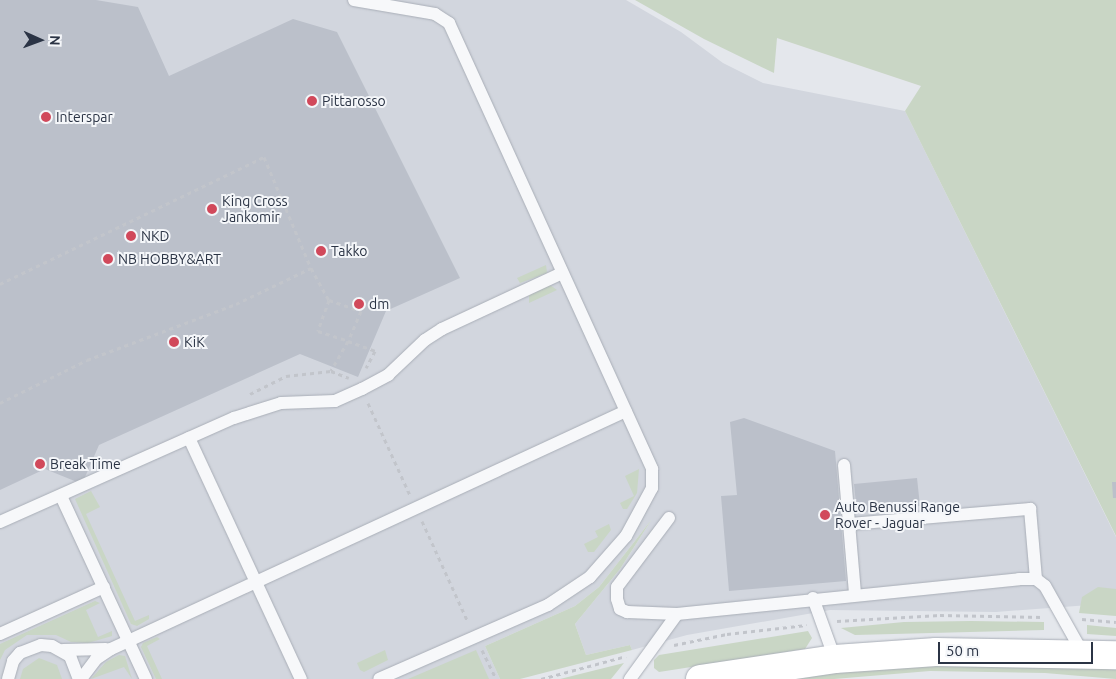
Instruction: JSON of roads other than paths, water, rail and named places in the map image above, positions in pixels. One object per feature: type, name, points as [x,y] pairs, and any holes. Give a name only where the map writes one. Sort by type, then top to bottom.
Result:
[{"type":"main road","points":[[700,679],[834,659],[936,652],[1082,652],[1116,655]]},
{"type":"lane","points":[[354,0],[435,14],[449,23],[652,470],[652,488],[626,536],[590,577],[548,605],[379,679]]},
{"type":"lane","points":[[0,522],[234,418],[281,403],[335,401],[388,375],[425,340],[442,329],[562,273]]},
{"type":"lane","points":[[80,679],[96,659],[111,649],[626,412]]},
{"type":"lane","points":[[189,438],[301,679]]},
{"type":"lane","points":[[844,465],[855,593]]},
{"type":"lane","points":[[61,496],[146,679]]},
{"type":"lane","points":[[850,524],[1030,509],[1036,578],[1045,586],[1082,652]]},
{"type":"lane","points":[[669,518],[617,587],[617,599],[620,609],[627,612],[677,614],[855,593],[1036,578]]},
{"type":"lane","points":[[0,634],[104,587]]},
{"type":"lane","points":[[812,598],[834,659]]},
{"type":"lane","points":[[630,679],[677,614]]},
{"type":"lane","points":[[7,676],[20,653],[30,647],[46,645],[62,650],[111,649]]},
{"type":"lane","points":[[62,650],[76,664],[80,679]]},
{"type":"place","name":"Pittarosso","points":[[312,101]]},
{"type":"place","name":"Interspar","points":[[46,117]]},
{"type":"place","name":"King Cross Jankomir","points":[[212,209]]},
{"type":"place","name":"NKD","points":[[131,236]]},
{"type":"place","name":"Takko","points":[[321,251]]},
{"type":"place","name":"NB HOBBY&ART","points":[[108,259]]},
{"type":"place","name":"dm","points":[[359,304]]},
{"type":"place","name":"KiK","points":[[174,342]]},
{"type":"place","name":"Break Time","points":[[40,464]]},
{"type":"place","name":"Auto Benussi Range Rover - Jaguar","points":[[825,515]]}]
